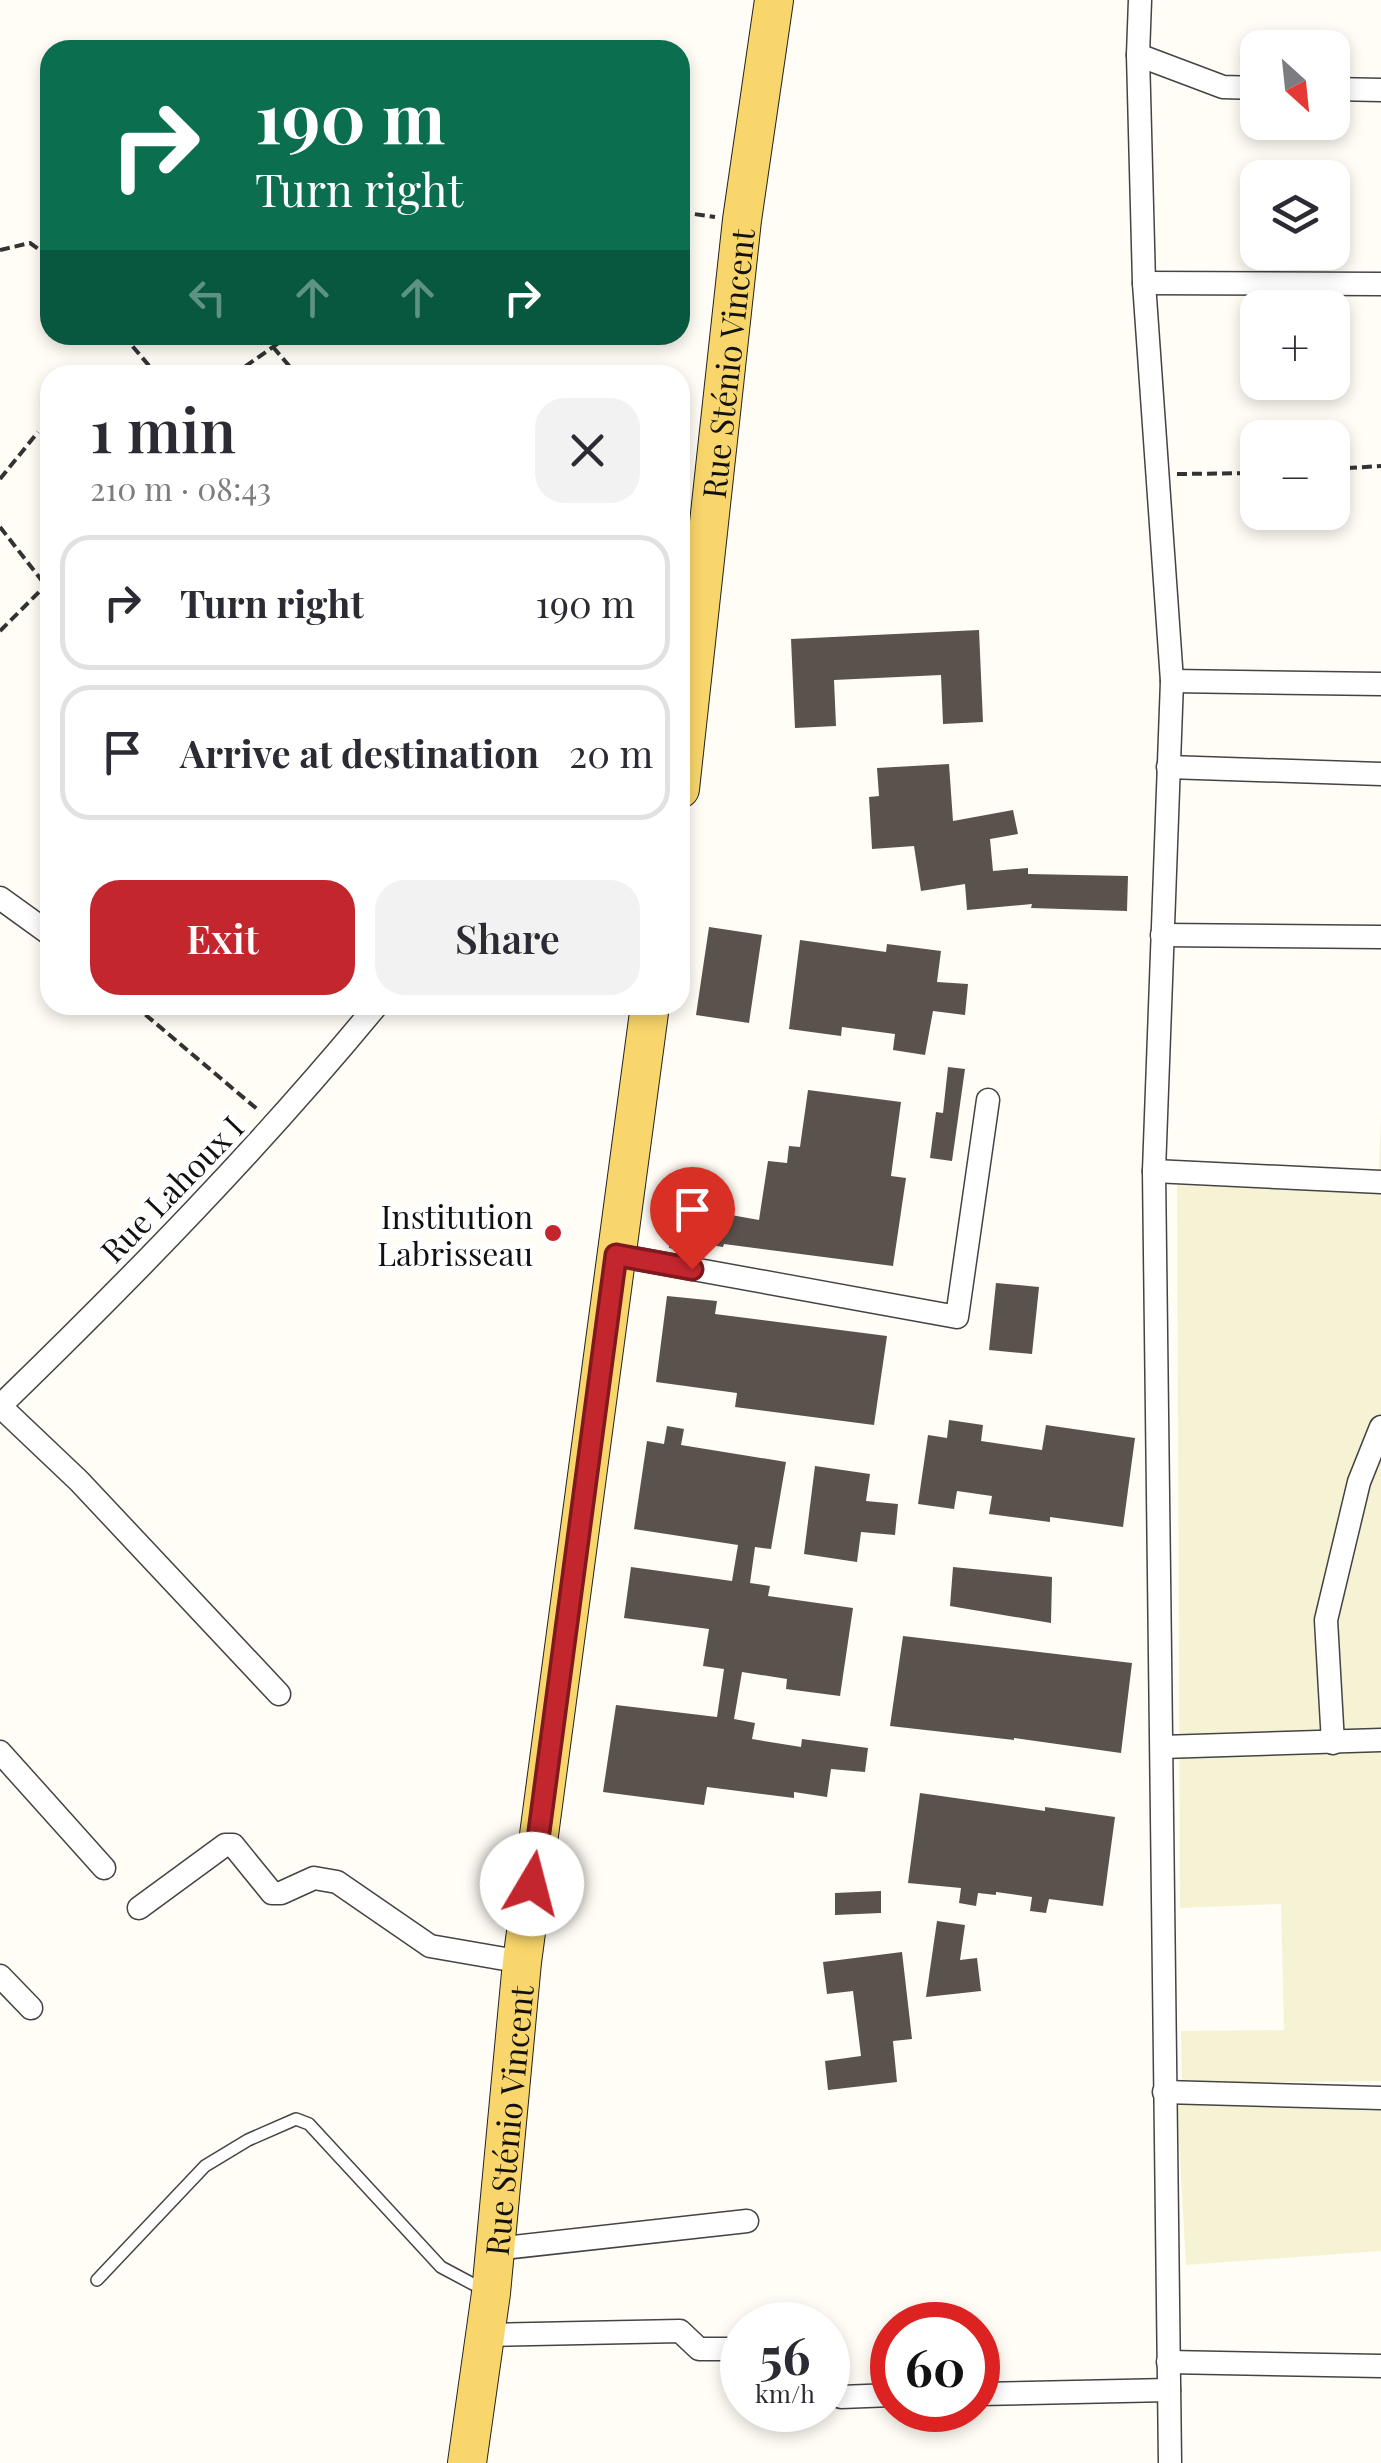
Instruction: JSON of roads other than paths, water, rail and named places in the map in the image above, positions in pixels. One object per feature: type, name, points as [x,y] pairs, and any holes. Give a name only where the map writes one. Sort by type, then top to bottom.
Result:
[{"type":"main road","name":"Rue Sténio Vincent","points":[[690,693],[742,220],[774,0]]},
{"type":"main road","name":"Rue Sténio Vincent","points":[[467,2463],[495,2249],[522,1962],[649,1015]]},
{"type":"street","points":[[1140,0],[1144,284],[1172,682],[1154,1172],[1170,2463]]},
{"type":"street","points":[[1138,54],[1222,87],[1240,88]]},
{"type":"street","points":[[1350,89],[1381,90]]},
{"type":"street","points":[[1144,284],[1381,284]]},
{"type":"street","points":[[1172,682],[1381,684]]},
{"type":"street","points":[[1168,768],[1381,774]]},
{"type":"street","points":[[0,898],[40,927]]},
{"type":"street","points":[[1162,935],[1381,936]]},
{"type":"street","name":"Rue Lahoux I","points":[[0,1406],[156,1254],[276,1125],[370,1015]]},
{"type":"street","points":[[616,1255],[957,1317],[988,1100]]},
{"type":"street","points":[[1154,1172],[1381,1182]]},
{"type":"street","points":[[0,1406],[79,1481],[279,1694]]},
{"type":"street","points":[[1333,1743],[1326,1620],[1359,1482],[1381,1427]]},
{"type":"street","points":[[1162,1747],[1381,1740]]},
{"type":"street","points":[[0,1752],[104,1868]]},
{"type":"street","points":[[138,1908],[225,1845],[233,1845],[272,1893],[281,1893],[314,1878],[337,1882],[430,1946],[522,1962]]},
{"type":"street","points":[[0,1976],[31,2008]]},
{"type":"street","points":[[1164,2092],[1381,2098]]},
{"type":"street","points":[[495,2249],[747,2221]]},
{"type":"street","points":[[485,2335],[680,2331],[699,2348],[720,2348]]},
{"type":"street","points":[[1168,2362],[1381,2366]]},
{"type":"street","points":[[1000,2394],[1168,2390]]},
{"type":"lane","points":[[97,2280],[205,2166],[248,2140],[296,2119],[309,2124],[441,2266],[490,2294]]},
{"type":"place","name":"Institution Labrisseau","points":[[553,1233]]}]
